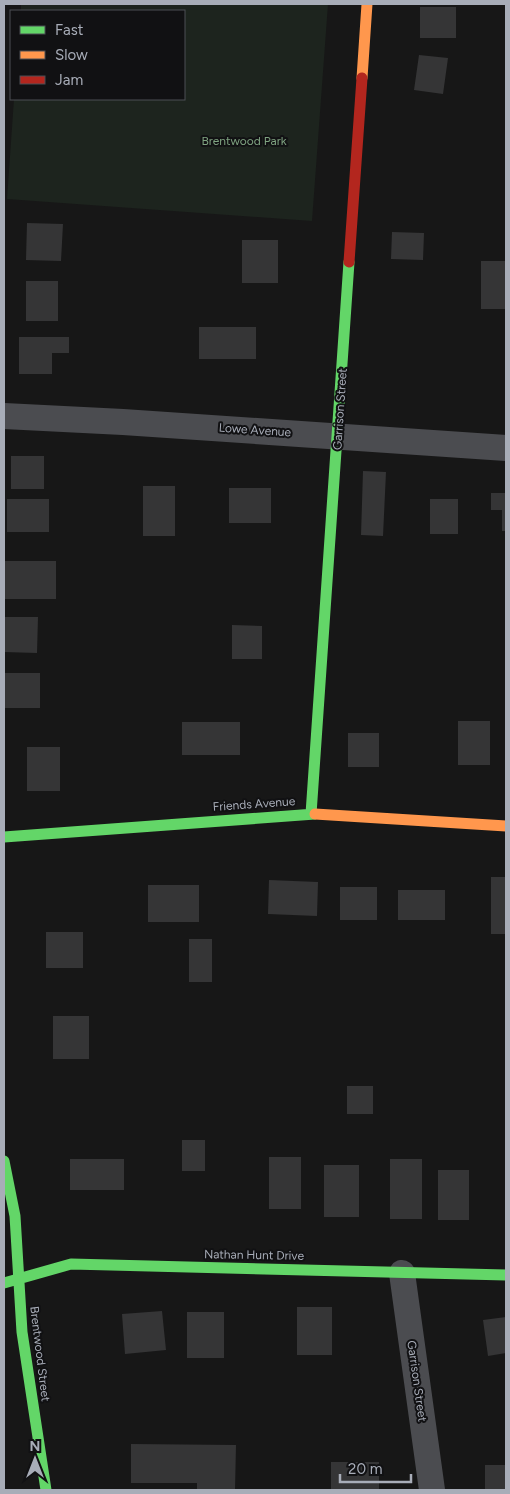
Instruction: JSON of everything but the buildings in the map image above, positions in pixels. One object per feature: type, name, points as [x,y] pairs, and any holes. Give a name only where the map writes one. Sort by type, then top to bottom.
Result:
[{"type":"street","name":"Garrison Street","points":[[311,814],[367,4]]},
{"type":"street","name":"Lowe Avenue","points":[[4,416],[506,448]]},
{"type":"street","name":"Friends Avenue","points":[[4,837],[311,814],[506,826]]},
{"type":"street","name":"Brentwood Street","points":[[4,1161],[15,1216],[22,1332],[46,1490]]},
{"type":"street","name":"Nathan Hunt Drive","points":[[4,1283],[71,1264],[506,1275]]},
{"type":"street","name":"Garrison Street","points":[[402,1273],[432,1490]]},
{"type":"green space","name":"Brentwood Park","points":[[21,4],[328,4],[312,221],[7,199],[14,100],[185,100],[185,10],[21,10]]},
{"type":"traffic: fast","points":[[311,814],[349,262]]},
{"type":"traffic: fast","points":[[4,837],[315,814]]},
{"type":"traffic: fast","points":[[4,1161],[15,1216],[22,1332],[46,1490]]},
{"type":"traffic: fast","points":[[4,1283],[71,1264],[506,1275]]},
{"type":"traffic: slow","points":[[362,78],[367,4]]},
{"type":"traffic: slow","points":[[315,814],[506,826]]},
{"type":"traffic: jam","points":[[349,262],[362,78]]}]
